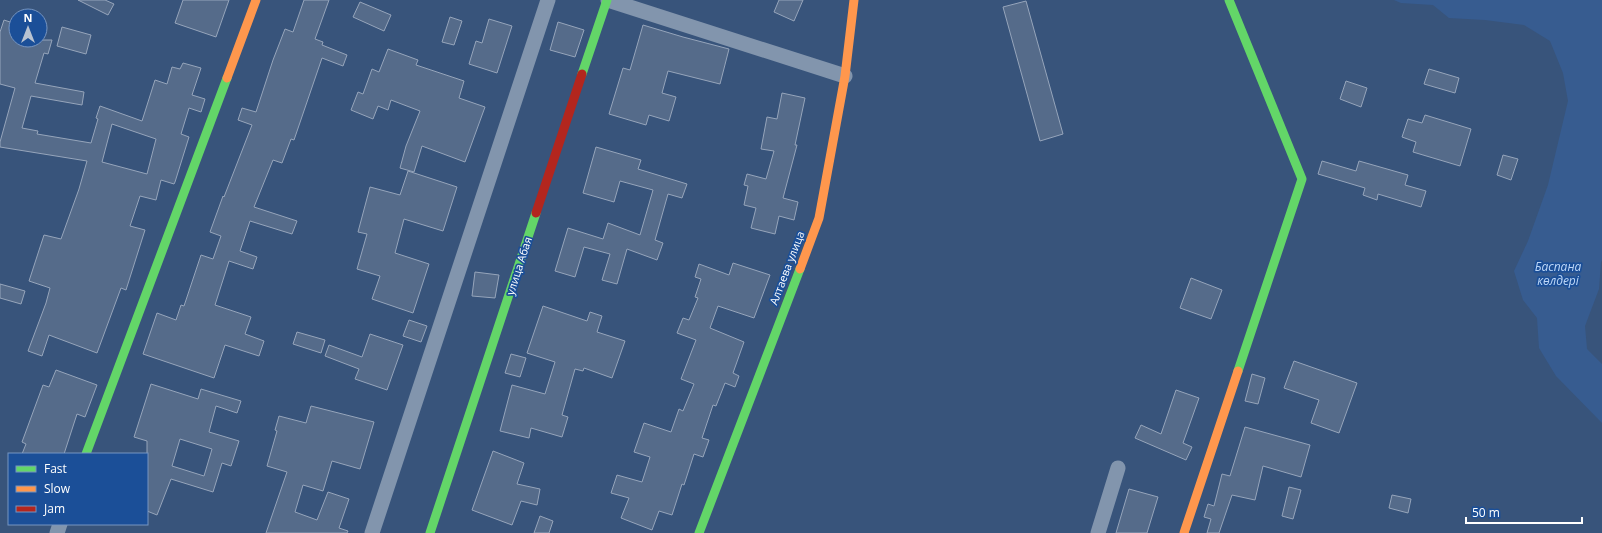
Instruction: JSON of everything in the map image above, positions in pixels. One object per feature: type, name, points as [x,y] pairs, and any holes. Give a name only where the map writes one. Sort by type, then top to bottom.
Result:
[{"type":"street","points":[[86,453],[256,0]]},
{"type":"street","points":[[372,533],[548,0]]},
{"type":"street","points":[[608,0],[845,76]]},
{"type":"street","name":"улица Абая","points":[[430,533],[608,0]]},
{"type":"street","name":"Алтаева улица","points":[[699,533],[819,218],[845,76],[854,0]]},
{"type":"street","points":[[1184,533],[1302,179],[1229,0]]},
{"type":"street","points":[[1098,533],[1118,468]]},
{"type":"water","name":"Баспана көлдері","points":[[1394,0],[1602,0],[1602,260],[1599,289],[1585,326],[1587,349],[1602,364],[1602,423],[1556,376],[1539,348],[1537,318],[1523,300],[1514,271],[1528,241],[1548,185],[1568,101],[1563,73],[1550,41],[1524,25],[1485,20],[1449,18],[1433,5],[1401,3]]},
{"type":"building","points":[[78,0],[105,0],[114,4],[108,15]]},
{"type":"building","points":[[183,0],[229,0],[216,37],[175,23]]},
{"type":"building","points":[[304,0],[329,0],[315,39],[323,42],[322,45],[347,55],[343,66],[322,58],[294,140],[291,139],[282,163],[273,160],[254,207],[297,221],[292,234],[250,221],[240,251],[257,257],[253,269],[229,261],[215,305],[251,317],[245,334],[264,341],[259,356],[225,345],[214,378],[143,354],[157,313],[176,320],[181,305],[184,306],[201,255],[213,259],[221,236],[210,232],[252,125],[238,120],[242,108],[256,112],[285,29],[293,32]]},
{"type":"building","points":[[779,0],[803,0],[794,21],[774,12]]},
{"type":"building","points":[[1026,1],[1063,134],[1040,141],[1003,7]]},
{"type":"building","points":[[360,2],[391,15],[384,31],[353,17]]},
{"type":"building","points":[[450,17],[462,21],[454,45],[442,42]]},
{"type":"building","points":[[489,19],[512,26],[497,73],[469,64],[476,41],[482,43]]},
{"type":"building","points":[[4,20],[8,21],[8,48],[48,48],[48,40],[52,40],[48,54],[44,53],[35,83],[84,92],[82,105],[31,96],[22,128],[38,131],[37,134],[91,143],[100,106],[142,121],[155,80],[167,84],[172,67],[180,69],[183,63],[201,68],[192,95],[205,99],[201,112],[189,108],[181,134],[189,137],[174,184],[161,180],[156,200],[140,196],[130,226],[145,230],[126,290],[121,288],[97,353],[49,335],[42,356],[28,351],[50,288],[29,281],[44,235],[61,239],[79,189],[87,161],[0,147],[0,142],[15,88],[0,84],[0,32]],"holes":[[[112,124],[156,139],[147,174],[102,162]]]},
{"type":"building","points":[[558,22],[584,30],[575,57],[550,50]]},
{"type":"building","points":[[643,25],[729,49],[720,84],[668,71],[662,93],[676,97],[669,121],[649,115],[646,125],[609,114],[623,68],[630,70]]},
{"type":"building","points":[[62,27],[91,35],[86,54],[57,46]]},
{"type":"building","points":[[388,49],[418,60],[416,65],[464,81],[459,98],[485,107],[465,162],[422,146],[414,172],[400,168],[406,146],[420,111],[391,100],[388,110],[378,106],[373,119],[351,110],[358,92],[363,94],[372,69],[379,72]]},
{"type":"building","points":[[1429,69],[1459,78],[1455,93],[1424,84]]},
{"type":"building","points":[[1346,81],[1367,88],[1361,107],[1340,99]]},
{"type":"building","points":[[782,93],[805,98],[795,145],[797,145],[783,198],[798,202],[794,220],[779,216],[775,234],[751,228],[756,208],[744,205],[748,186],[744,185],[747,174],[766,179],[774,151],[761,149],[767,117],[777,119]]},
{"type":"building","points":[[1425,115],[1471,129],[1460,166],[1413,152],[1416,142],[1402,137],[1408,119],[1422,123]]},
{"type":"building","points":[[596,147],[641,160],[638,169],[687,184],[682,198],[668,194],[655,240],[663,243],[657,260],[627,249],[617,284],[602,280],[610,254],[584,247],[575,277],[555,271],[568,228],[603,239],[608,223],[640,235],[653,190],[620,181],[614,202],[583,193]]},
{"type":"building","points":[[1503,155],[1518,159],[1511,180],[1497,175]]},
{"type":"building","points":[[1322,161],[1356,171],[1359,161],[1408,175],[1405,185],[1426,191],[1421,207],[1378,194],[1377,200],[1363,195],[1365,188],[1318,174]]},
{"type":"building","points":[[408,171],[457,187],[443,231],[404,219],[395,253],[429,264],[413,313],[372,299],[380,276],[357,269],[367,234],[358,232],[370,187],[400,195]]},
{"type":"building","points":[[733,263],[770,275],[754,318],[718,306],[710,328],[744,342],[733,373],[739,376],[735,387],[725,383],[716,406],[713,405],[702,438],[709,440],[703,457],[694,454],[672,515],[659,511],[652,530],[621,518],[629,498],[611,493],[617,475],[642,482],[650,457],[634,452],[644,423],[671,432],[679,409],[683,411],[694,384],[681,379],[696,340],[677,333],[683,318],[689,320],[698,298],[695,297],[701,279],[695,277],[699,264],[729,275]]},
{"type":"building","points":[[475,272],[499,275],[495,298],[472,296]]},
{"type":"building","points":[[1191,278],[1222,290],[1211,319],[1180,308]]},
{"type":"building","points":[[0,284],[25,291],[21,304],[0,298]]},
{"type":"building","points":[[543,306],[587,321],[590,312],[602,316],[597,332],[625,341],[612,378],[584,368],[583,371],[575,369],[562,415],[568,417],[562,437],[531,428],[529,438],[500,431],[512,385],[545,394],[555,362],[527,353]]},
{"type":"building","points":[[409,320],[427,326],[421,342],[403,336]]},
{"type":"building","points":[[297,332],[325,340],[321,353],[293,344]]},
{"type":"building","points":[[370,334],[403,345],[387,390],[355,379],[359,369],[325,356],[329,345],[362,357]]},
{"type":"building","points":[[511,354],[526,358],[520,377],[505,373]]},
{"type":"building","points":[[1294,361],[1357,383],[1339,433],[1311,423],[1319,400],[1284,388]]},
{"type":"building","points":[[56,370],[97,385],[85,417],[77,414],[64,453],[22,453],[26,444],[22,442],[43,385],[49,387]]},
{"type":"building","points":[[1252,374],[1265,378],[1258,404],[1245,401]]},
{"type":"building","points":[[151,384],[198,399],[201,389],[241,401],[237,413],[216,406],[209,432],[239,441],[231,466],[222,463],[213,492],[171,479],[157,515],[148,511],[147,441],[134,437]],"holes":[[[180,439],[212,449],[204,476],[172,466]]]},
{"type":"building","points":[[1176,390],[1199,398],[1183,443],[1192,447],[1186,460],[1135,438],[1141,425],[1161,434]]},
{"type":"building","points":[[311,406],[374,422],[360,469],[332,461],[323,491],[303,485],[295,512],[317,520],[328,492],[349,499],[339,528],[348,531],[347,533],[266,533],[287,472],[267,466],[277,431],[275,430],[279,416],[306,423]]},
{"type":"building","points":[[1245,427],[1310,445],[1301,477],[1263,466],[1255,500],[1232,495],[1219,533],[1207,533],[1211,519],[1204,517],[1208,504],[1214,506],[1222,474],[1230,476]]},
{"type":"building","points":[[493,451],[524,463],[517,484],[540,489],[537,505],[521,501],[512,525],[472,510]]},
{"type":"building","points":[[1289,487],[1301,490],[1293,519],[1282,516]]},
{"type":"building","points":[[1129,489],[1158,497],[1147,533],[1116,533]]},
{"type":"building","points":[[1392,495],[1411,499],[1408,513],[1389,508]]},
{"type":"building","points":[[540,516],[553,521],[549,533],[534,533]]},
{"type":"traffic: fast","points":[[582,74],[607,0]]},
{"type":"traffic: fast","points":[[1229,0],[1302,179],[1238,371]]},
{"type":"traffic: fast","points":[[86,453],[227,78]]},
{"type":"traffic: fast","points":[[430,533],[536,213]]},
{"type":"traffic: fast","points":[[699,533],[800,269]]},
{"type":"traffic: slow","points":[[227,78],[256,0]]},
{"type":"traffic: slow","points":[[800,269],[819,218],[845,76],[854,0]]},
{"type":"traffic: slow","points":[[1184,533],[1238,371]]},
{"type":"traffic: jam","points":[[536,213],[582,74]]}]
